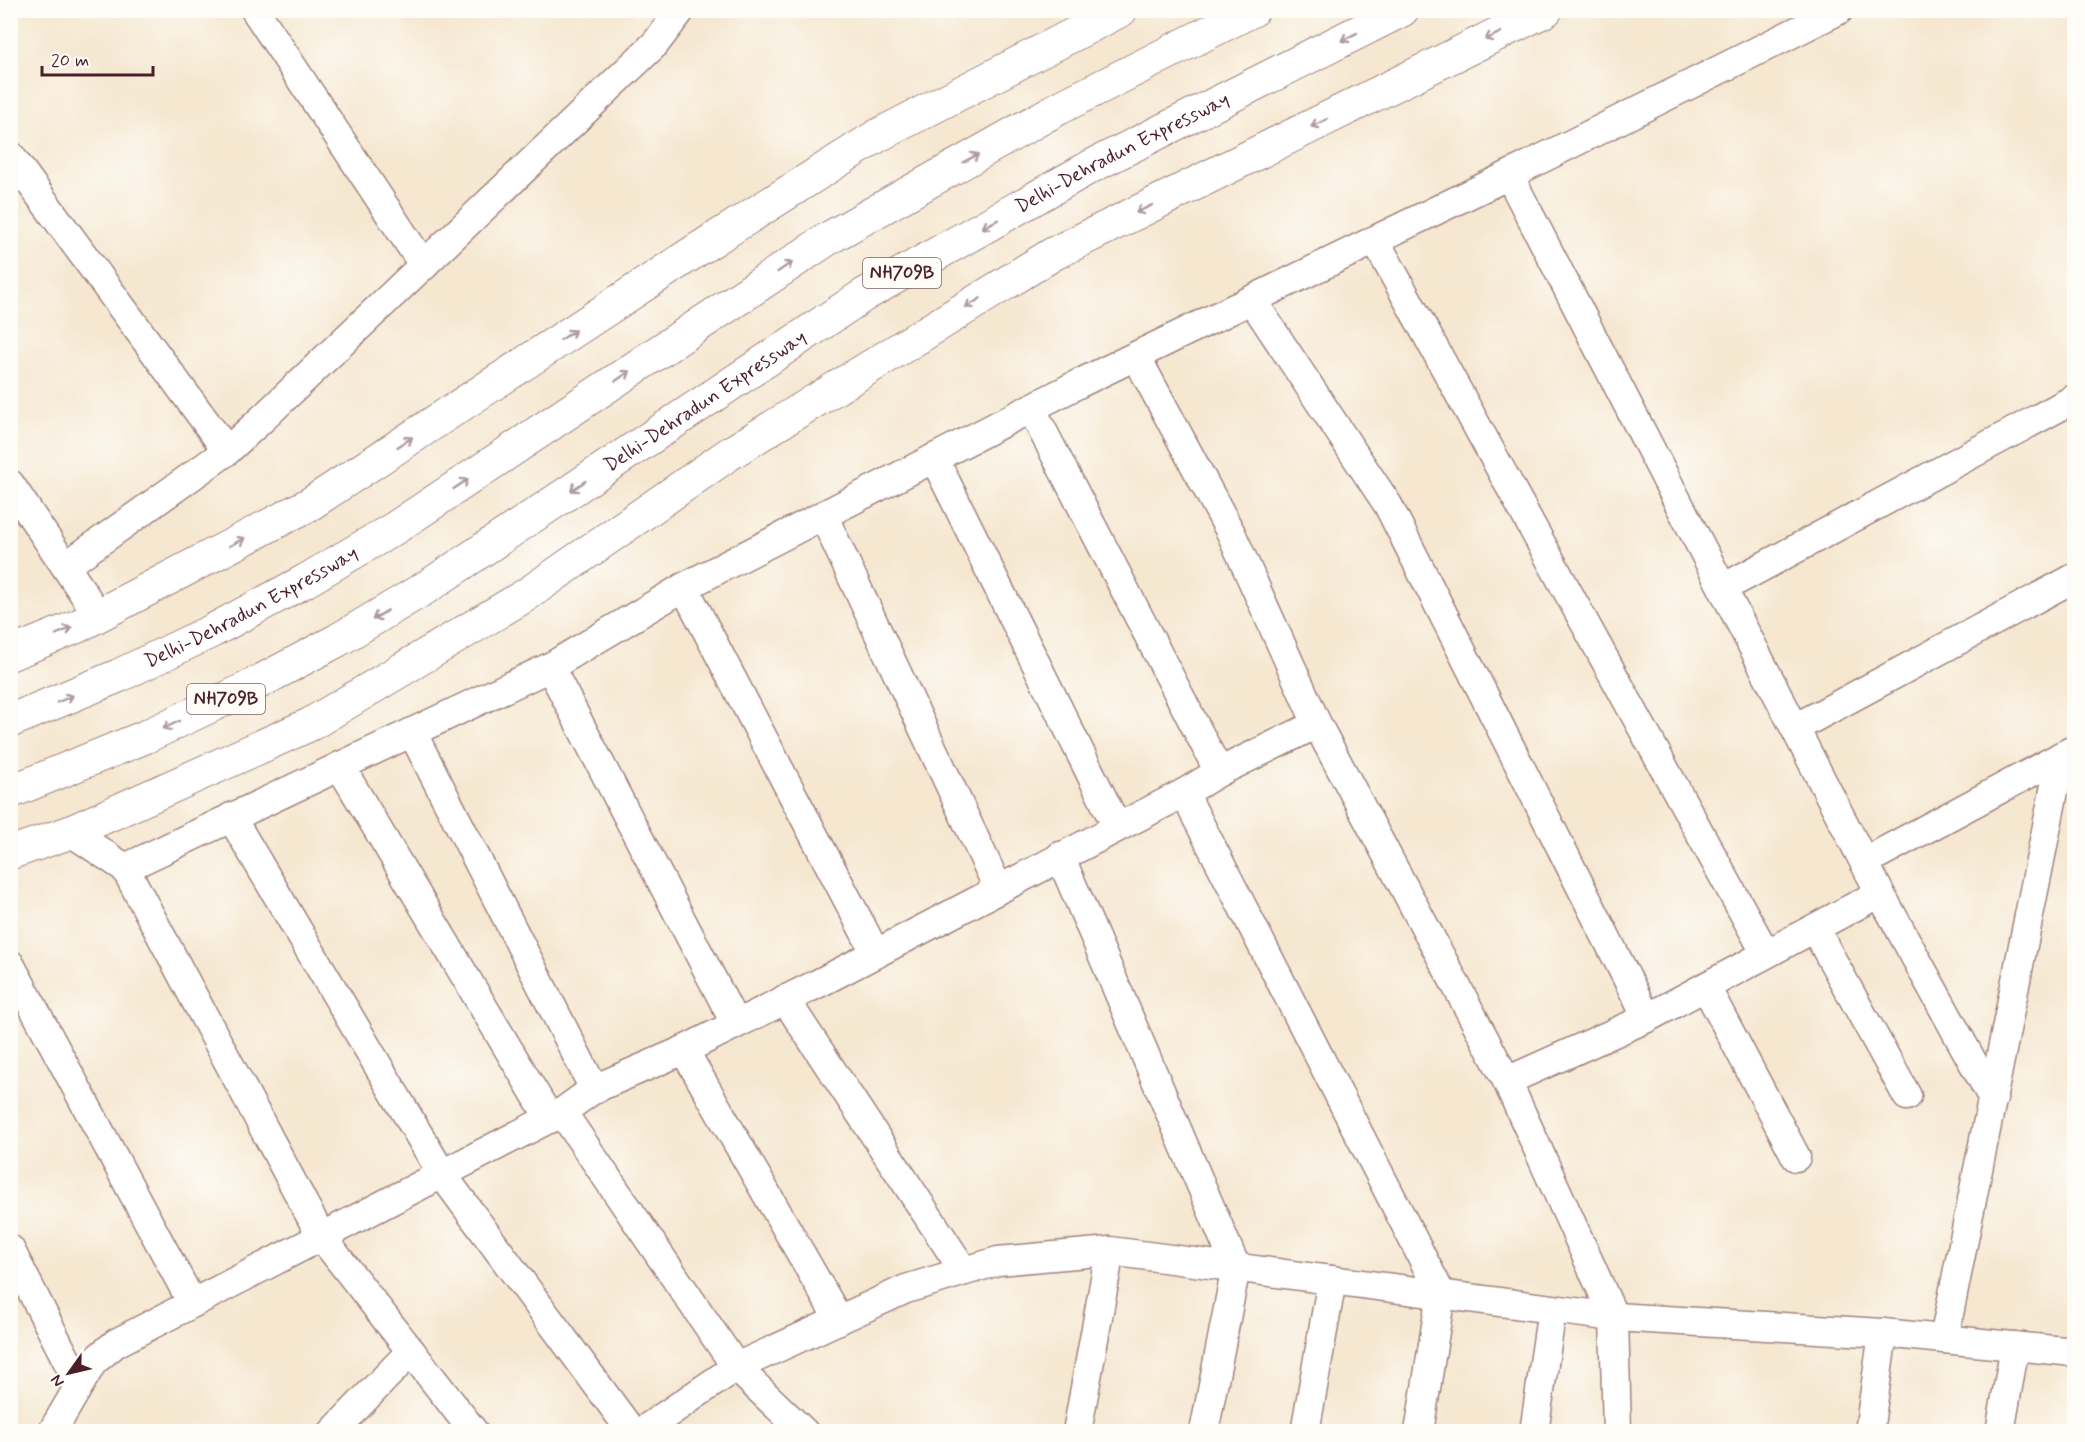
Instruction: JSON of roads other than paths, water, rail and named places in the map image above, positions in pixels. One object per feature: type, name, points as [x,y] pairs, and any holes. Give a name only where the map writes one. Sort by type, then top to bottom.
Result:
[{"type":"main road","points":[[10,654],[98,615],[310,504],[697,250],[877,136],[1121,10]]},
{"type":"main road","name":"Delhi-Dehradun Expressway","points":[[10,721],[128,672],[305,582],[395,528],[829,238],[1059,108],[1253,10]]},
{"type":"main road","name":"Delhi-Dehradun Expressway","points":[[10,792],[145,737],[242,691],[338,640],[430,585],[864,295],[1090,167],[1402,10]]},
{"type":"main road","points":[[10,853],[71,832],[311,724],[526,595],[729,454],[1053,254],[1546,10]]},
{"type":"street","points":[[255,10],[424,266]]},
{"type":"street","points":[[67,566],[227,450],[304,382],[655,44],[681,10]]},
{"type":"street","points":[[124,868],[550,667],[684,587],[1031,408],[1509,175],[1839,10]]},
{"type":"street","points":[[10,155],[227,450]]},
{"type":"street","points":[[1509,175],[1880,893],[1993,1099]]},
{"type":"street","points":[[1375,240],[1766,954]]},
{"type":"street","points":[[1252,300],[1388,505],[1647,1018]]},
{"type":"street","points":[[1136,356],[1231,533],[1317,724],[1508,1081],[1614,1317],[1617,1431]]},
{"type":"street","points":[[1723,588],[2074,399]]},
{"type":"street","points":[[1031,408],[1219,772]]},
{"type":"street","points":[[934,458],[1117,827]]},
{"type":"street","points":[[10,484],[98,615]]},
{"type":"street","points":[[823,515],[998,888]]},
{"type":"street","points":[[1795,728],[2074,578]]},
{"type":"street","points":[[684,587],[876,954]]},
{"type":"street","points":[[550,667],[735,1023]]},
{"type":"street","points":[[52,1431],[93,1362],[116,1343],[556,1115],[594,1089],[684,1050],[876,954],[998,888],[1184,793],[1219,772],[1317,724]]},
{"type":"street","points":[[411,732],[594,1089]]},
{"type":"street","points":[[1864,862],[2068,752]]},
{"type":"street","points":[[1944,1339],[2068,752]]},
{"type":"street","points":[[340,766],[556,1115],[736,1367],[804,1431]]},
{"type":"street","points":[[1184,793],[1441,1294],[1419,1431]]},
{"type":"street","points":[[231,817],[442,1174],[632,1431]]},
{"type":"street","points":[[71,832],[124,868],[321,1236],[474,1431]]},
{"type":"street","points":[[1060,856],[1236,1267],[1204,1431]]},
{"type":"street","points":[[1508,1081],[1647,1018],[1880,893]]},
{"type":"street","points":[[1815,929],[1907,1096]]},
{"type":"street","points":[[10,964],[192,1303]]},
{"type":"street","points":[[1706,987],[1796,1157]]},
{"type":"street","points":[[785,999],[964,1271]]},
{"type":"street","points":[[684,1050],[839,1320]]},
{"type":"street","points":[[10,1249],[79,1384]]},
{"type":"street","points":[[1077,1431],[1110,1251]]},
{"type":"street","points":[[641,1431],[736,1367],[906,1289],[998,1261],[1110,1251],[1614,1317],[1883,1333],[2074,1352]]},
{"type":"street","points":[[1305,1431],[1332,1280]]},
{"type":"street","points":[[1534,1431],[1552,1309]]},
{"type":"street","points":[[1869,1431],[1883,1333]]},
{"type":"street","points":[[2000,1431],[2015,1346]]},
{"type":"street","points":[[333,1431],[411,1351]]}]
